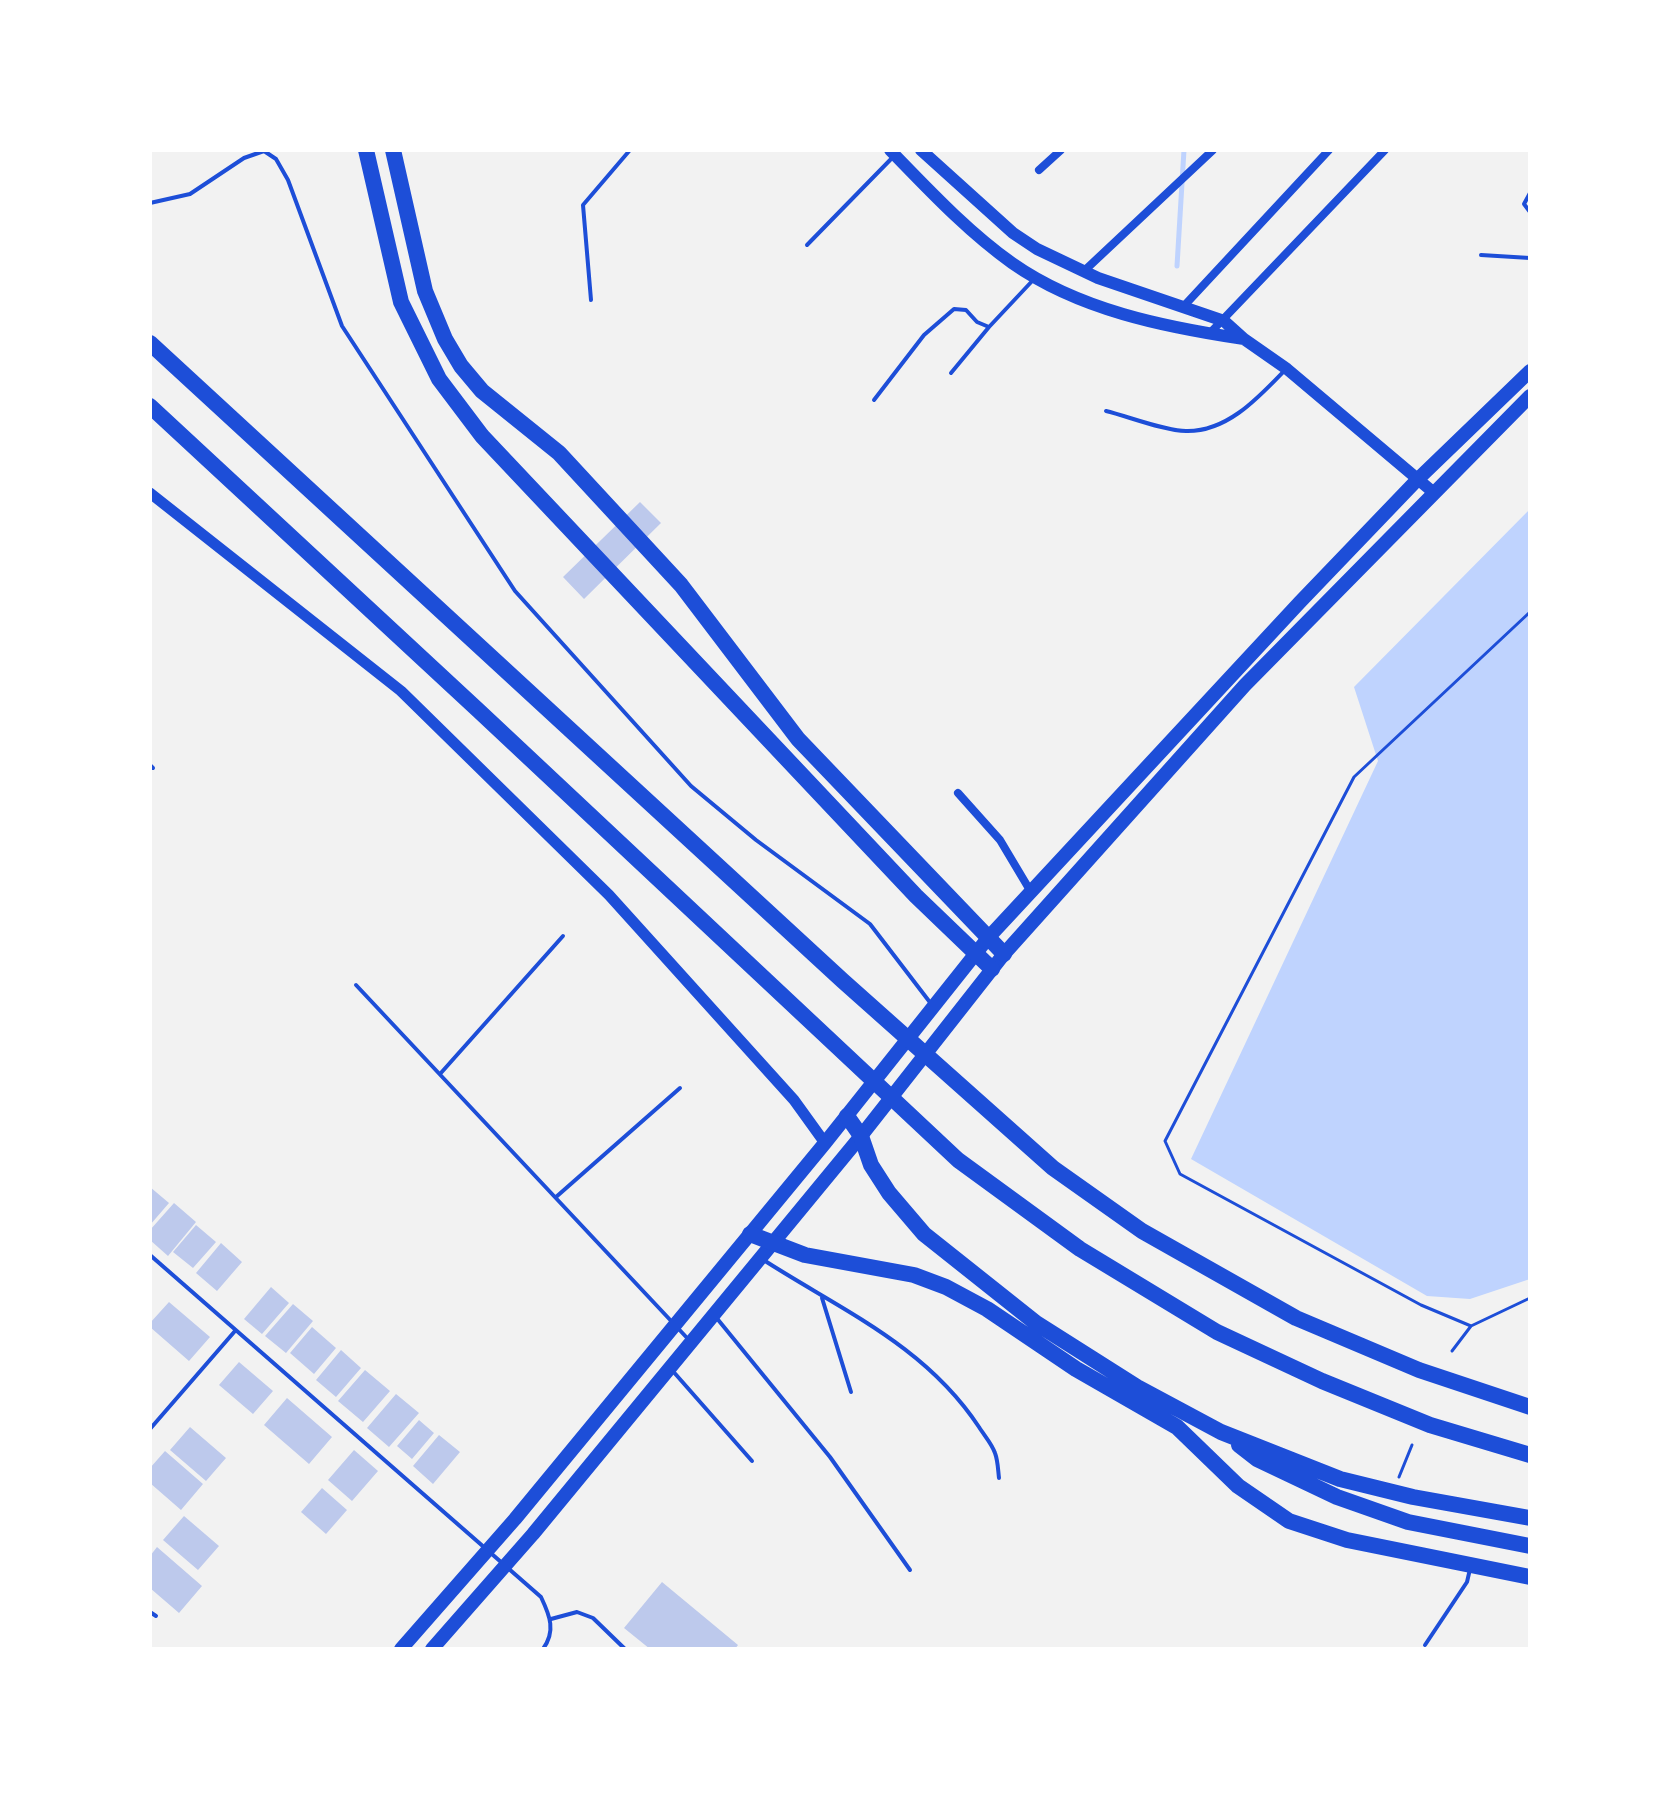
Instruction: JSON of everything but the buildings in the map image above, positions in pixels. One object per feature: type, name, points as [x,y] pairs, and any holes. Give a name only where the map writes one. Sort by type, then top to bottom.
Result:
[{"type":"highway","points":[[366,150],[401,302],[439,379],[482,436],[916,896],[992,969]]},
{"type":"highway","points":[[393,150],[425,291],[445,339],[461,366],[482,391],[559,453],[681,585],[798,739],[1004,954]]},
{"type":"highway","points":[[152,344],[843,981],[1053,1168],[1129,1222],[1217,1276],[1296,1318],[1419,1370],[1530,1407]]},
{"type":"highway","points":[[150,406],[958,1160],[1080,1249],[1217,1332],[1322,1381],[1430,1425],[1530,1455]]},
{"type":"highway","points":[[847,1116],[861,1136],[871,1165],[883,1184],[924,1234],[1036,1323],[1181,1419],[1238,1486],[1289,1521],[1347,1540],[1530,1577]]},
{"type":"highway","points":[[750,1234],[805,1255],[914,1275],[946,1287],[987,1309],[1076,1369],[1181,1419],[1340,1479],[1530,1518]]},
{"type":"highway","points":[[1221,1432],[1257,1459],[1337,1497],[1408,1522],[1530,1546]]},
{"type":"main road","points":[[921,150],[1013,233],[1037,249],[1083,272],[1224,321],[1287,369],[1433,492]]},
{"type":"main road","points":[[892,153],[935,197],[1001,254],[1066,293],[1126,316],[1244,339]]},
{"type":"main road","points":[[401,1649],[488,1550],[750,1234],[988,938],[1300,602],[1417,480],[1530,371]]},
{"type":"main road","points":[[432,1649],[506,1565],[861,1136],[1004,954],[1245,685],[1530,396]]},
{"type":"street","points":[[1039,170],[1061,150]]},
{"type":"street","points":[[1083,272],[1213,150]]},
{"type":"street","points":[[1183,307],[1329,150]]},
{"type":"street","points":[[1209,334],[1385,150]]},
{"type":"street","points":[[150,493],[401,691],[609,895],[794,1100],[825,1143]]},
{"type":"street","points":[[958,793],[1000,840],[1031,892]]},
{"type":"lane","points":[[591,300],[583,205],[630,150]]},
{"type":"lane","points":[[150,203],[190,194],[244,158],[264,151],[276,159],[288,180],[342,326],[515,591],[691,786],[756,840],[870,924],[933,1007]]},
{"type":"lane","points":[[807,245],[892,153]]},
{"type":"lane","points":[[1530,193],[1524,200],[1530,212]]},
{"type":"lane","points":[[1481,255],[1530,258]]},
{"type":"lane","points":[[951,373],[1036,276]]},
{"type":"lane","points":[[874,400],[924,335],[954,309],[966,310],[977,322],[989,327]]},
{"type":"lane","points":[[1106,411],[1184,432],[1214,428],[1257,400],[1287,369]]},
{"type":"lane","points":[[440,1074],[563,936]]},
{"type":"lane","points":[[356,985],[691,1342]]},
{"type":"lane","points":[[556,1197],[680,1088]]},
{"type":"lane","points":[[150,1255],[541,1597],[551,1619],[550,1639],[543,1649]]},
{"type":"lane","points":[[760,1258],[822,1298],[865,1319],[935,1375],[968,1411],[995,1452],[999,1478]]},
{"type":"lane","points":[[822,1298],[851,1392]]},
{"type":"lane","points":[[713,1314],[830,1457],[910,1570]]},
{"type":"lane","points":[[150,1429],[235,1331]]},
{"type":"lane","points":[[670,1368],[752,1461]]},
{"type":"lane","points":[[1425,1645],[1467,1582],[1471,1566]]},
{"type":"lane","points":[[150,1612],[156,1616]]},
{"type":"lane","points":[[551,1619],[577,1612],[593,1618],[625,1649]]},
{"type":"path","points":[[1471,1326],[1421,1305],[1180,1174],[1165,1141],[1354,777],[1530,612]]},
{"type":"path","points":[[1452,1351],[1471,1326],[1530,1298]]},
{"type":"path","points":[[1393,1492],[1412,1445]]},
{"type":"water","points":[[1530,509],[1530,1279],[1470,1299],[1427,1296],[1191,1159],[1378,761],[1354,687]]},
{"type":"waterway","points":[[1177,266],[1184,150]]}]
